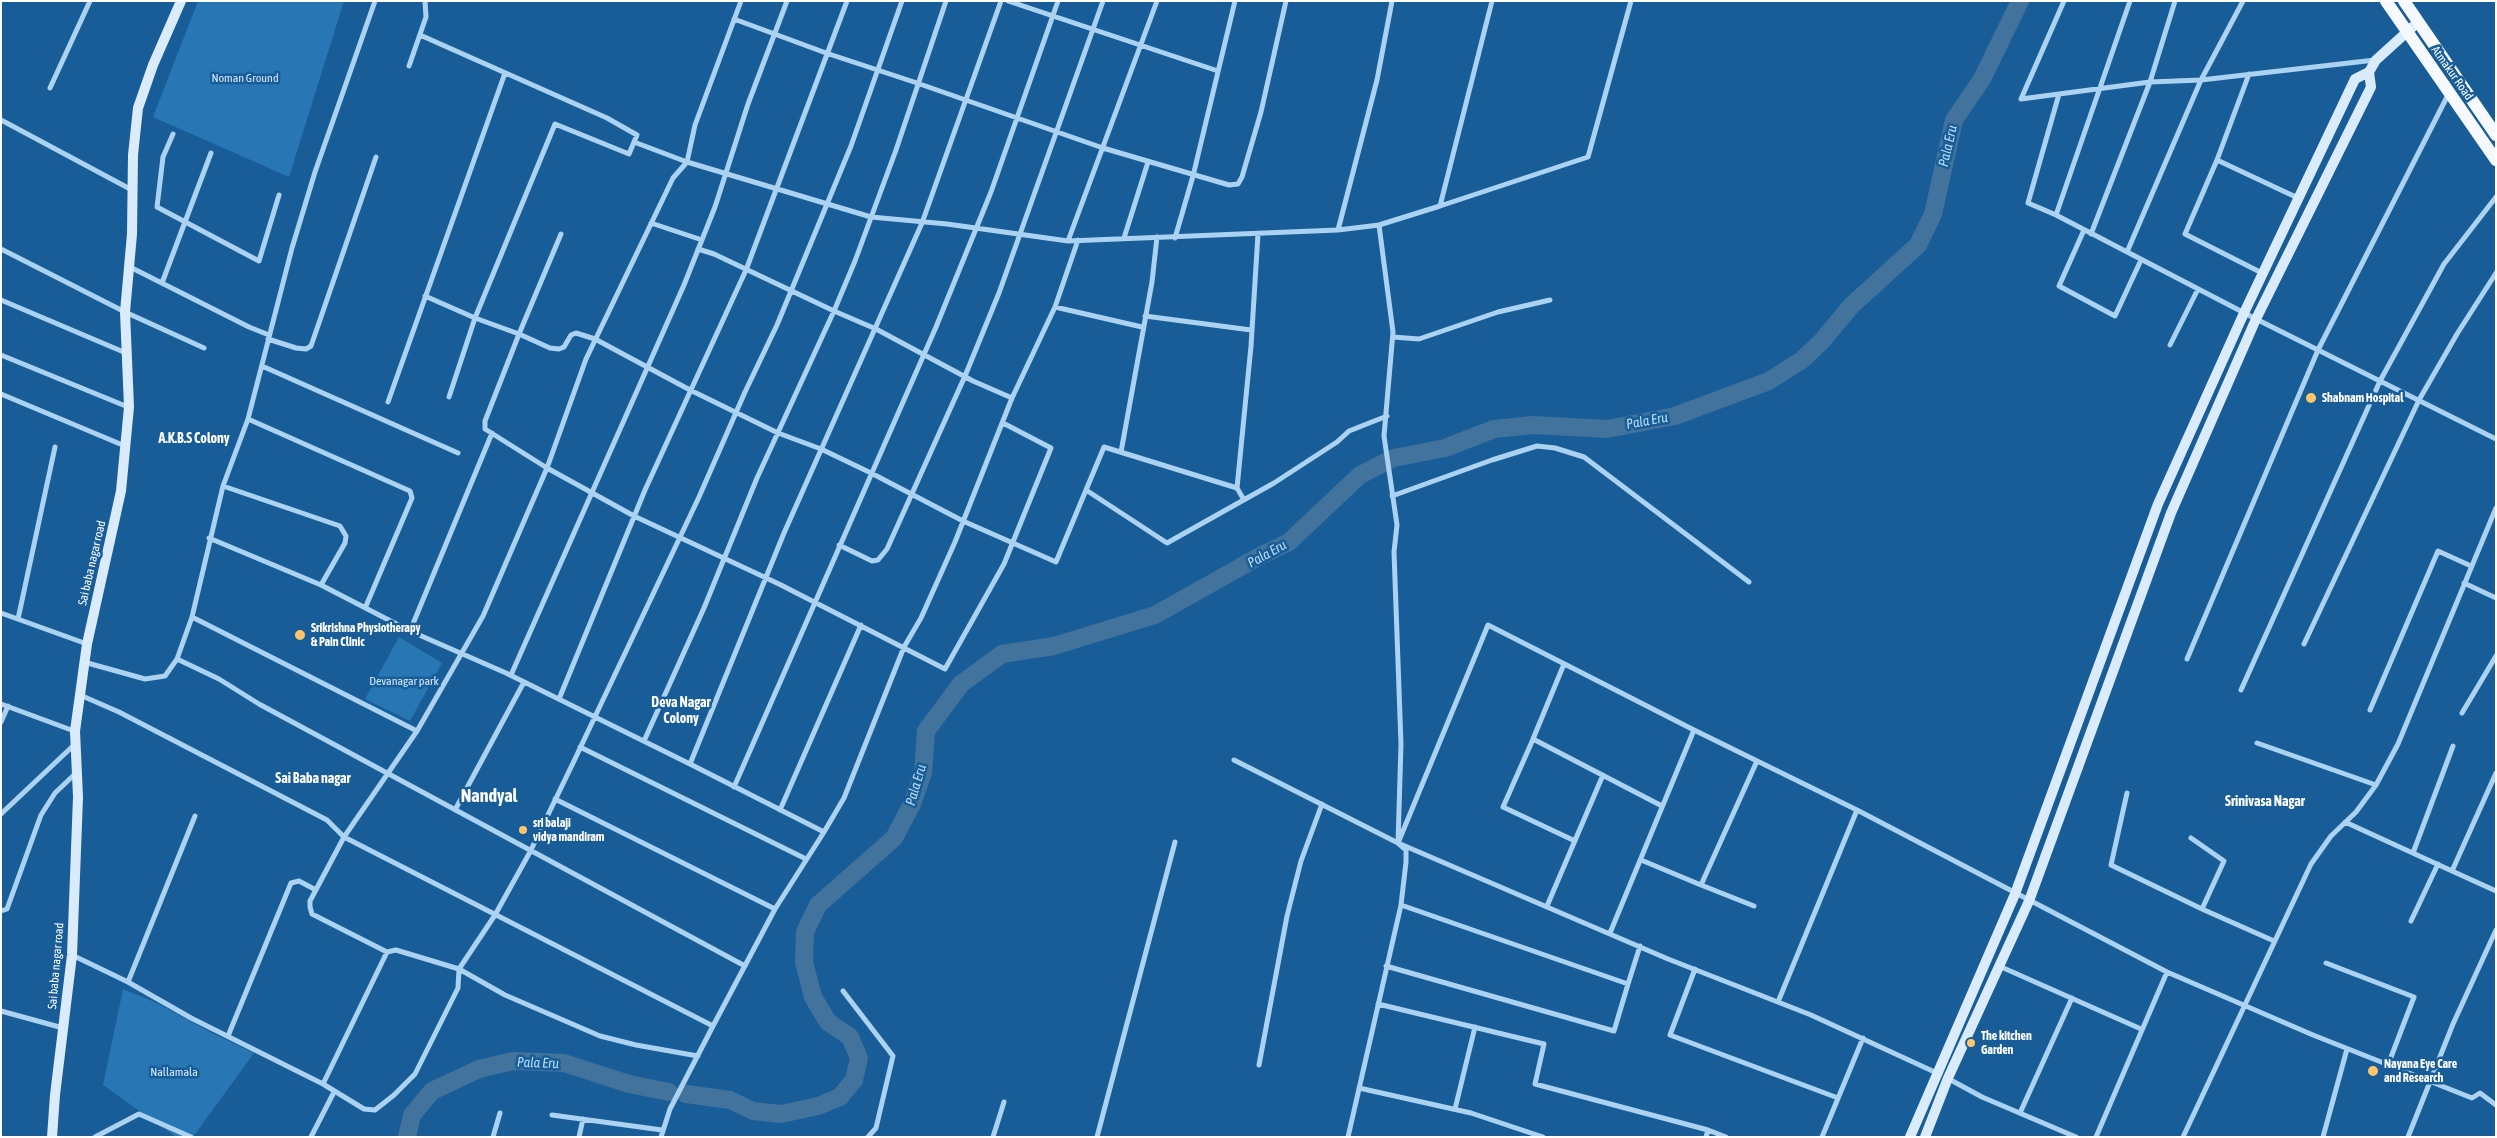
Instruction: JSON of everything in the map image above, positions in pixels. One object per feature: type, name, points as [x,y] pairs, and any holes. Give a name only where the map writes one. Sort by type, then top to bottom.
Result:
[{"type":"main road","name":"Atmakur Road","points":[[2386,1],[2496,160]]},
{"type":"main road","name":"Atmakur Road","points":[[2404,1],[2496,135]]},
{"type":"street","points":[[50,88],[90,1]]},
{"type":"street","name":"Sai baba nagar road","points":[[52,1137],[72,955],[78,798],[74,744],[75,731],[87,644],[121,491],[126,446],[129,407],[125,312],[129,267],[133,155],[138,108],[153,65],[181,1]]},
{"type":"street","points":[[84,662],[145,679],[155,679],[165,676],[177,659],[192,617],[209,538],[223,486],[248,419],[268,337],[315,172],[375,1]]},
{"type":"street","points":[[409,66],[426,17],[425,1]]},
{"type":"street","points":[[698,1056],[600,1036],[504,995],[459,969],[396,950],[387,952],[312,914],[310,901],[344,837],[417,731],[483,616],[547,468],[586,360],[673,178],[686,162],[695,125],[740,1]]},
{"type":"street","points":[[511,676],[593,494],[702,240],[787,1]]},
{"type":"street","points":[[559,699],[634,516],[746,270],[847,1]]},
{"type":"street","points":[[72,955],[128,982],[323,1084],[364,1108],[375,1110],[400,1090],[415,1074],[458,988],[459,969],[495,915],[530,852],[680,537],[791,291],[826,202],[851,146],[879,71],[902,1]]},
{"type":"street","points":[[644,741],[704,608],[778,433],[834,311],[896,150],[946,1]]},
{"type":"street","points":[[690,764],[821,449],[922,222],[964,100],[1002,1]]},
{"type":"street","points":[[1008,1],[1218,71]]},
{"type":"street","points":[[734,787],[816,602],[839,545],[924,356],[976,228],[1058,1]]},
{"type":"street","points":[[839,545],[872,561],[878,560],[887,549],[965,376],[1021,235],[1055,132],[1103,1]]},
{"type":"street","points":[[1068,241],[1157,1]]},
{"type":"street","points":[[1175,238],[1193,176],[1235,1]]},
{"type":"street","points":[[734,19],[826,54],[918,83],[1055,132],[1193,176],[1229,185],[1238,184],[1242,177],[1260,112],[1286,1]]},
{"type":"street","points":[[1338,230],[1377,80],[1392,1]]},
{"type":"street","points":[[1440,206],[1492,1]]},
{"type":"street","points":[[634,142],[686,162],[777,190],[826,202],[871,217],[976,228],[1068,241],[1338,230],[1378,225],[1588,157],[1631,1]]},
{"type":"street","points":[[2064,1],[2021,99],[2150,82],[2201,80],[2376,60]]},
{"type":"street","points":[[2056,215],[2130,1]]},
{"type":"street","points":[[2091,234],[2150,82],[2176,1]]},
{"type":"street","points":[[2128,252],[2201,80],[2243,1]]},
{"type":"street","points":[[1910,1137],[1936,1072],[2015,894],[2158,504],[2244,313],[2355,79],[2369,72],[2376,60],[2418,22]]},
{"type":"street","points":[[420,35],[607,118],[637,135],[629,154],[555,124],[475,318],[449,397]]},
{"type":"street","points":[[1924,1137],[1948,1078],[2028,902],[2171,513],[2256,319],[2371,87],[2369,72]]},
{"type":"street","points":[[388,402],[505,73]]},
{"type":"street","points":[[2250,74],[2217,160],[2185,234],[2262,274]]},
{"type":"street","points":[[2187,659],[2318,350],[2449,92]]},
{"type":"street","points":[[2059,94],[2028,203],[2056,215],[2244,313],[2496,439]]},
{"type":"street","points":[[1,120],[132,190]]},
{"type":"street","points":[[174,134],[163,157],[157,207],[259,261],[279,195]]},
{"type":"street","points":[[162,283],[211,154]]},
{"type":"street","points":[[129,267],[268,337],[296,348],[306,349],[311,346],[376,157]]},
{"type":"street","points":[[2217,160],[2298,198]]},
{"type":"street","points":[[1124,238],[1148,162]]},
{"type":"street","points":[[2240,690],[2380,381],[2444,264],[2496,197]]},
{"type":"street","points":[[651,223],[702,240]]},
{"type":"street","points":[[1378,225],[1392,337],[1384,436],[1397,525],[1394,552],[1401,744],[1398,843]]},
{"type":"street","points":[[2084,230],[2059,286],[2115,316],[2141,260]]},
{"type":"street","points":[[561,234],[485,421],[485,429],[547,468],[634,516],[816,602],[945,669],[1004,564],[1050,448],[1003,423]]},
{"type":"street","points":[[1244,500],[1237,488],[1252,330],[1258,234]]},
{"type":"street","points":[[1121,452],[1142,327],[1152,282],[1158,237]]},
{"type":"street","points":[[661,1137],[670,1109],[775,910],[844,798],[904,647],[921,618],[963,522],[1012,398],[1055,307],[1078,240]]},
{"type":"street","points":[[1,249],[125,312],[204,348]]},
{"type":"street","points":[[698,249],[714,254],[876,329],[924,356],[1012,398]]},
{"type":"street","points":[[2304,644],[2419,400],[2457,334],[2496,273]]},
{"type":"street","points":[[2170,345],[2198,289]]},
{"type":"street","points":[[425,296],[546,346],[559,349],[564,347],[571,335],[576,333],[595,340],[647,365],[690,390],[778,433],[821,449],[913,494],[963,522],[1012,541],[1056,562],[1104,447],[1237,488]]},
{"type":"street","points":[[1,300],[126,353]]},
{"type":"street","points":[[1392,337],[1419,339],[1498,312],[1550,300]]},
{"type":"street","points":[[1055,307],[1142,327]]},
{"type":"street","points":[[1145,316],[1252,330]]},
{"type":"street","points":[[1,355],[129,407]]},
{"type":"street","points":[[262,366],[458,453]]},
{"type":"street","points":[[1,394],[126,446]]},
{"type":"street","points":[[1086,490],[1167,543],[1244,500],[1337,442],[1349,431],[1387,416]]},
{"type":"street","points":[[248,419],[410,491],[412,498],[366,606]]},
{"type":"street","points":[[410,631],[492,433]]},
{"type":"street","points":[[1392,496],[1537,446],[1555,448],[1584,457],[1749,582]]},
{"type":"street","points":[[18,619],[55,447]]},
{"type":"street","points":[[223,486],[340,526],[346,536],[345,543],[321,585]]},
{"type":"street","points":[[2183,1137],[2311,864],[2331,836],[2356,812],[2376,785],[2398,744],[2496,508]]},
{"type":"street","points":[[209,538],[366,606],[410,631],[524,682],[824,832]]},
{"type":"street","points":[[2370,710],[2438,551],[2471,566]]},
{"type":"street","points":[[2464,583],[2496,598]]},
{"type":"street","points":[[1,613],[87,644]]},
{"type":"street","points":[[192,617],[417,731]]},
{"type":"street","points":[[780,810],[861,625]]},
{"type":"street","points":[[1398,843],[1488,625],[1694,730],[1857,810],[2028,902],[2167,972],[2244,1006],[2430,1082],[2472,1098],[2480,1093],[2496,1105]]},
{"type":"street","points":[[2462,713],[2496,656]]},
{"type":"street","points":[[177,659],[219,679],[258,704],[745,966]]},
{"type":"street","points":[[1564,664],[1533,739],[1662,806]]},
{"type":"street","points":[[455,810],[524,682]]},
{"type":"street","points":[[79,695],[119,712],[328,820],[344,837],[713,1026]]},
{"type":"street","points":[[1,704],[75,731]]},
{"type":"street","points":[[1,722],[8,706]]},
{"type":"street","points":[[1610,933],[1694,730]]},
{"type":"street","points":[[1536,732],[1503,808],[1575,841]]},
{"type":"street","points":[[2258,743],[2376,785]]},
{"type":"street","points":[[1,814],[74,744]]},
{"type":"street","points":[[2413,853],[2453,746]]},
{"type":"street","points":[[580,747],[806,859]]},
{"type":"street","points":[[1234,760],[1398,843],[1863,1038],[1936,1072],[1982,1097],[2076,1137]]},
{"type":"street","points":[[1701,885],[1757,761]]},
{"type":"street","points":[[1,911],[7,909],[41,815],[55,793],[76,773]]},
{"type":"street","points":[[2452,871],[2496,773]]},
{"type":"street","points":[[1547,906],[1603,775]]},
{"type":"street","points":[[2127,793],[2111,865],[2274,941]]},
{"type":"street","points":[[555,799],[775,910]]},
{"type":"street","points":[[1259,1065],[1301,861],[1322,804]]},
{"type":"street","points":[[1778,1002],[1857,810]]},
{"type":"street","points":[[128,982],[195,816]]},
{"type":"street","points":[[2346,822],[2496,890]]},
{"type":"street","points":[[2191,838],[2224,861],[2202,909]]},
{"type":"street","points":[[1097,1137],[1175,842]]},
{"type":"street","points":[[1348,1137],[1400,905],[1406,850],[1398,843]]},
{"type":"street","points":[[1641,860],[1754,906]]},
{"type":"street","points":[[2411,921],[2438,864]]},
{"type":"street","points":[[228,1036],[291,883],[299,881],[316,890]]},
{"type":"street","points":[[1400,905],[1628,984]]},
{"type":"street","points":[[2408,1137],[2496,930]]},
{"type":"street","points":[[1386,966],[1614,1030],[1640,946]]},
{"type":"street","points":[[323,1084],[387,952]]},
{"type":"street","points":[[2326,962],[2414,996],[2388,1065]]},
{"type":"street","points":[[1999,966],[2141,1029]]},
{"type":"street","points":[[1695,969],[1670,1035],[1838,1098]]},
{"type":"street","points":[[2096,1137],[2167,972]]},
{"type":"street","points":[[843,990],[893,1056],[876,1128],[868,1137]]},
{"type":"street","points":[[2020,1113],[2072,998]]},
{"type":"street","points":[[1378,1004],[1544,1044],[1534,1084],[1708,1130],[1726,1137]]},
{"type":"street","points":[[1,1011],[63,1028]]},
{"type":"street","points":[[1455,1110],[1475,1028]]},
{"type":"street","points":[[1822,1137],[1863,1038]]},
{"type":"street","points":[[2323,1137],[2347,1049]]},
{"type":"street","points":[[1359,1088],[1455,1110],[1543,1137]]},
{"type":"street","points":[[311,1137],[318,1118],[334,1092]]},
{"type":"street","points":[[993,1137],[1004,1102]]},
{"type":"street","points":[[493,1137],[500,1113]]},
{"type":"street","points":[[95,1137],[139,1114],[191,1137]]},
{"type":"street","points":[[552,1115],[662,1130]]},
{"type":"street","points":[[579,1137],[584,1119]]},
{"type":"street","points":[[1706,1137],[1708,1130]]},
{"type":"green space","name":"Noman Ground","points":[[198,1],[344,1],[289,177],[153,117]]},
{"type":"green space","name":"Devanagar park","points":[[399,637],[442,663],[410,721],[365,699]]},
{"type":"green space","name":"Nallamala","points":[[123,989],[157,1003],[254,1053],[193,1137],[176,1137],[103,1085]]},
{"type":"waterway","name":"Pala Eru","points":[[686,1094],[730,1100],[753,1111],[781,1114],[818,1106],[840,1097],[854,1080],[859,1058],[850,1037],[828,1022],[813,997],[804,962],[805,932],[818,905],[894,838],[912,804],[923,773],[926,731],[961,684],[1002,654],[1054,646],[1155,615],[1260,556],[1289,542],[1360,475],[1394,458],[1445,448],[1494,429],[1533,425],[1607,429],[1675,416],[1769,381],[1802,360],[1821,342],[1852,305],[1918,245],[1933,214],[1954,120],[1982,79],[2020,1]]},
{"type":"waterway","name":"Pala Eru","points":[[407,1137],[412,1115],[432,1091],[479,1069],[513,1061],[564,1063],[629,1084],[669,1092]]},
{"type":"place","name":"Shabnam Hospital","points":[[2311,398]]},
{"type":"place","name":"Srikrishna Physiotherapy & Pain Clinic","points":[[300,635]]},
{"type":"place","name":"sri balaji vidya mandiram","points":[[523,830]]},
{"type":"place","name":"The kitchen Garden","points":[[1971,1043]]},
{"type":"place","name":"Nayana Eye Care and Research","points":[[2373,1071]]},
{"type":"district","name":"A.K.B.S Colony","points":[[194,439]]},
{"type":"district","name":"Deva Nagar Colony","points":[[681,712]]},
{"type":"district","name":"Sai Baba nagar","points":[[313,779]]},
{"type":"district","name":"Nandyal","points":[[489,796]]},
{"type":"district","name":"Srinivasa Nagar","points":[[2265,802]]}]
